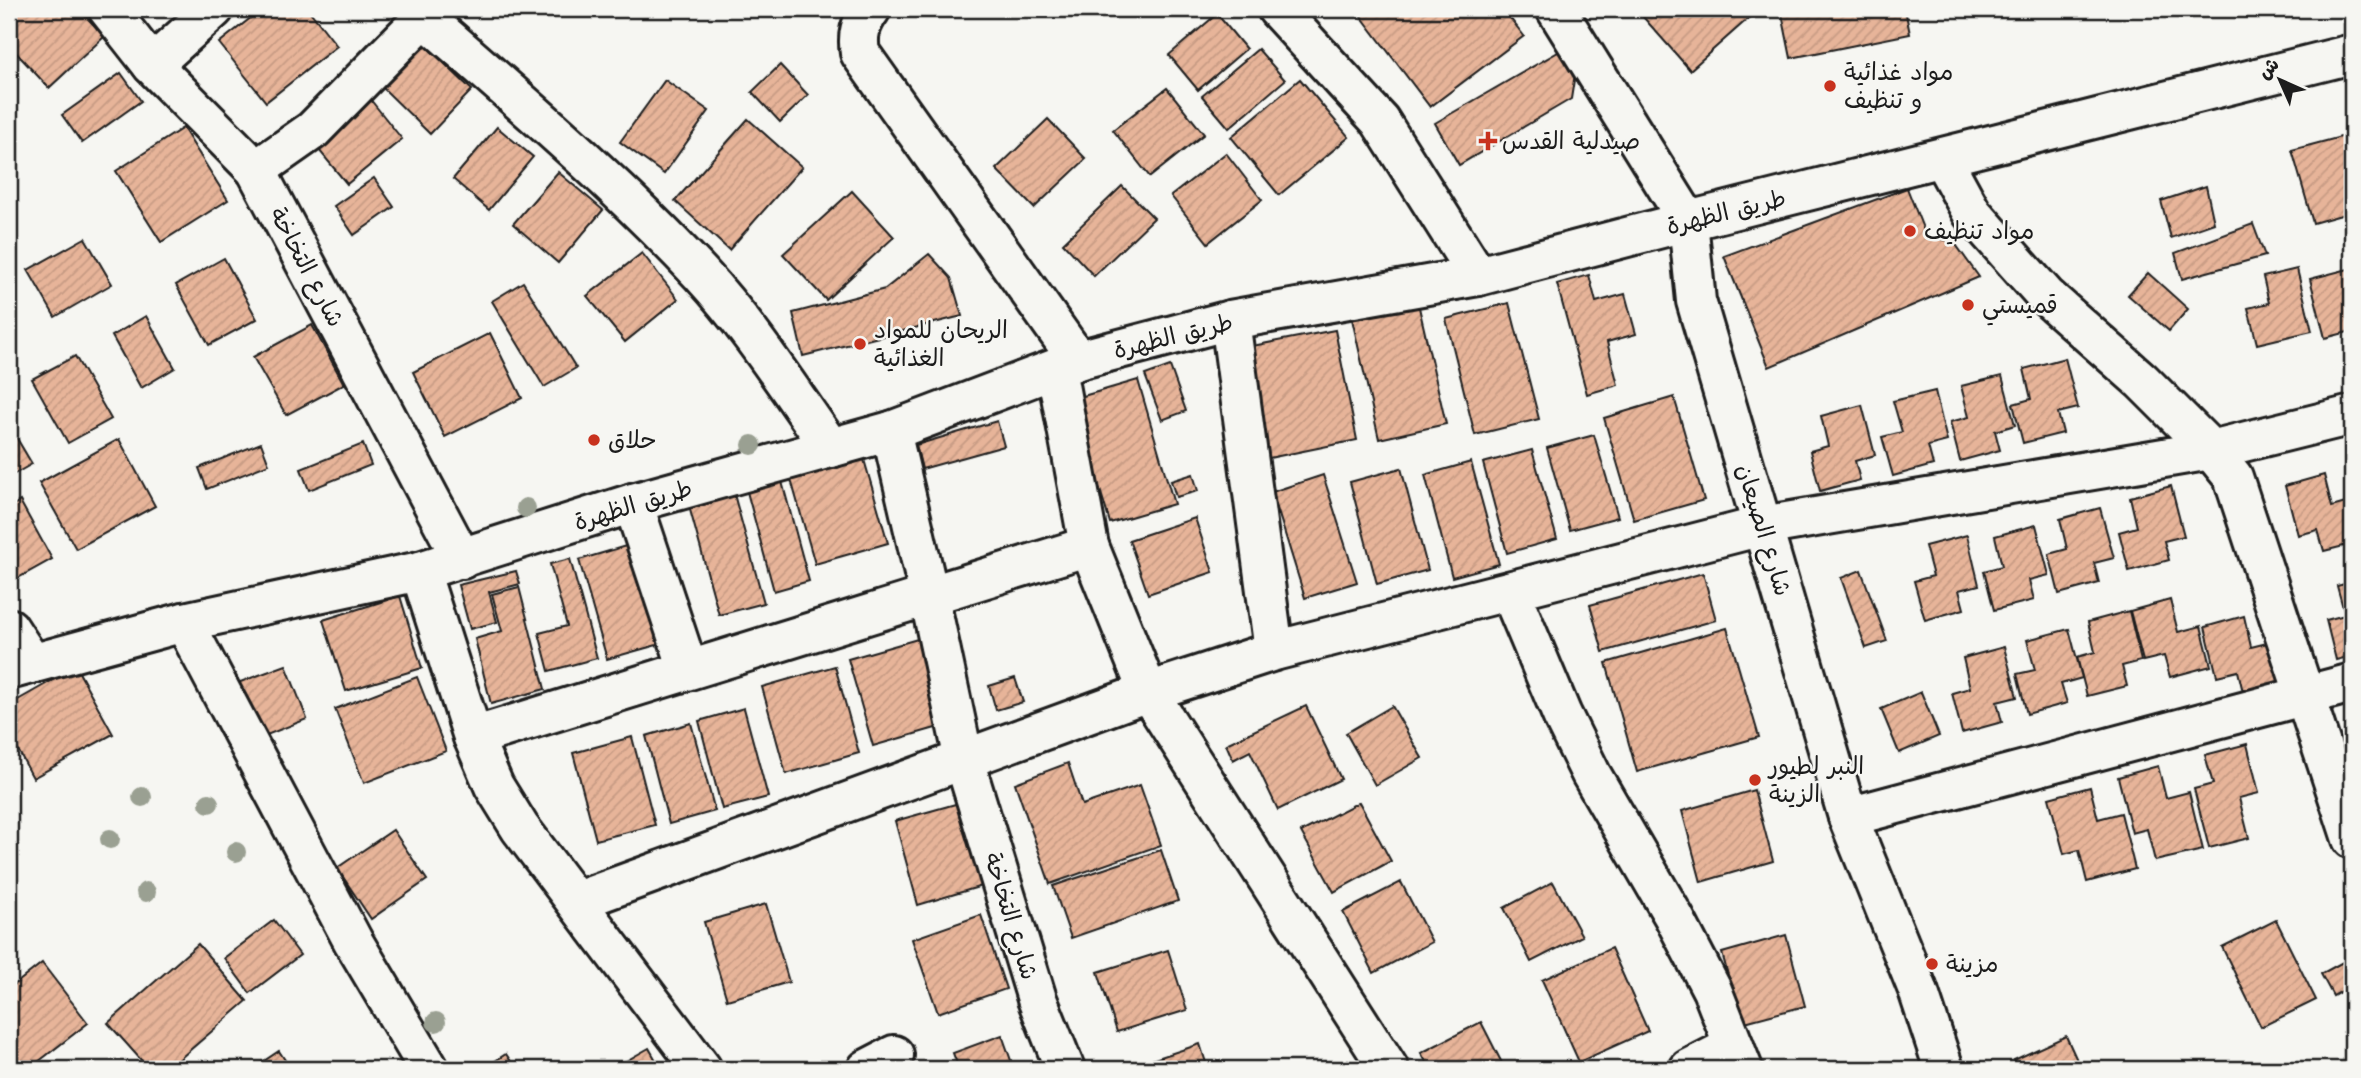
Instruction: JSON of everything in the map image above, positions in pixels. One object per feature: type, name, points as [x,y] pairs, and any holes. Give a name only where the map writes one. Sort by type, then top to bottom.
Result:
[{"type":"street","name":"شارع التخاخة","points":[[108,9],[152,65],[256,170],[462,559]]},
{"type":"street","points":[[152,65],[214,9]]},
{"type":"street","points":[[871,9],[860,26],[860,53],[1067,364],[1089,546],[1149,692],[1390,1069]]},
{"type":"street","name":"شارع الصيعان","points":[[1556,9],[1688,221],[1696,301],[1847,817],[1918,990],[1944,1069]]},
{"type":"street","points":[[256,170],[313,130],[429,14],[609,180],[702,275],[743,323],[831,448]]},
{"type":"street","points":[[1296,15],[1380,121],[1478,276]]},
{"type":"street","name":"طريق الظهرة","points":[[20,666],[184,622],[420,571],[462,559],[633,503],[891,432],[1067,364],[1230,320],[1478,276],[2352,54]]},
{"type":"street","points":[[1942,158],[1972,213],[2046,296],[2142,381],[2234,477],[2352,839]]},
{"type":"street","points":[[1230,320],[1274,651]]},
{"type":"street","points":[[577,901],[1149,692],[1274,651],[1762,526],[2211,450],[2352,415]]},
{"type":"street","name":"شارع التخاخة","points":[[891,432],[964,760],[1037,999],[1065,1069]]},
{"type":"street","points":[[633,503],[688,669]]},
{"type":"street","points":[[473,737],[1089,546]]},
{"type":"street","points":[[420,571],[473,737],[494,786],[520,828],[702,1069]]},
{"type":"street","points":[[1510,591],[1548,684],[1585,762],[1674,917],[1712,990],[1739,1058],[1689,1069]]},
{"type":"street","points":[[184,622],[353,941],[429,1069]]},
{"type":"street","points":[[9,628],[20,666]]},
{"type":"street","points":[[1847,817],[2352,683]]},
{"type":"building","points":[[9,9],[78,9],[105,36],[49,88],[9,45]]},
{"type":"building","points":[[262,9],[308,9],[337,46],[266,102],[219,43]]},
{"type":"building","points":[[1371,9],[1503,9],[1524,36],[1430,107],[1361,16]]},
{"type":"building","points":[[1636,9],[1759,9],[1690,70]]},
{"type":"building","points":[[1781,9],[1905,9],[1910,34],[1791,58]]},
{"type":"building","points":[[1217,14],[1246,49],[1198,90],[1169,55]]},
{"type":"building","points":[[424,44],[472,90],[430,134],[383,88]]},
{"type":"building","points":[[1565,48],[1576,67],[1571,99],[1459,165],[1435,123]]},
{"type":"building","points":[[1258,49],[1285,80],[1229,128],[1202,96]]},
{"type":"building","points":[[780,65],[808,95],[780,122],[752,92]]},
{"type":"building","points":[[121,73],[141,101],[82,143],[62,115]]},
{"type":"building","points":[[1300,79],[1349,137],[1279,195],[1231,137]]},
{"type":"building","points":[[665,80],[709,111],[664,174],[620,142]]},
{"type":"building","points":[[1167,88],[1204,134],[1150,177],[1113,130]]},
{"type":"building","points":[[370,99],[402,139],[347,184],[314,144]]},
{"type":"building","points":[[748,119],[802,167],[729,250],[675,201]]},
{"type":"building","points":[[1048,119],[1086,159],[1034,208],[996,169]]},
{"type":"building","points":[[497,127],[533,157],[489,210],[453,179]]},
{"type":"building","points":[[183,128],[228,200],[161,242],[116,171]]},
{"type":"building","points":[[2352,134],[2352,212],[2313,223],[2292,150]]},
{"type":"building","points":[[1226,153],[1262,200],[1208,243],[1171,196]]},
{"type":"building","points":[[558,172],[603,210],[558,263],[513,224]]},
{"type":"building","points":[[374,178],[394,207],[354,235],[334,206]]},
{"type":"building","points":[[1122,186],[1154,218],[1094,276],[1063,243]]},
{"type":"building","points":[[2206,186],[2214,223],[2171,238],[2161,201]]},
{"type":"building","points":[[1907,188],[1926,236],[1954,242],[1979,277],[1769,367],[1724,256]]},
{"type":"building","points":[[852,191],[894,237],[826,300],[783,254]]},
{"type":"building","points":[[2253,224],[2265,256],[2182,279],[2175,253]]},
{"type":"building","points":[[85,238],[112,284],[55,317],[28,270]]},
{"type":"building","points":[[642,253],[678,299],[625,342],[587,296]]},
{"type":"building","points":[[929,254],[951,278],[962,316],[803,356],[793,313],[885,289]]},
{"type":"building","points":[[224,258],[257,319],[209,345],[176,285]]},
{"type":"building","points":[[2352,268],[2352,331],[2325,338],[2310,279]]},
{"type":"building","points":[[2297,269],[2312,331],[2257,344],[2248,308],[2269,303],[2263,277]]},
{"type":"building","points":[[2148,273],[2188,309],[2169,331],[2128,295]]},
{"type":"building","points":[[1589,275],[1596,302],[1625,294],[1636,334],[1607,342],[1618,385],[1587,394],[1557,284]]},
{"type":"building","points":[[523,282],[576,368],[544,387],[492,301]]},
{"type":"building","points":[[1418,303],[1446,424],[1379,439],[1352,319]]},
{"type":"building","points":[[1509,303],[1539,419],[1475,435],[1446,319]]},
{"type":"building","points":[[146,316],[175,368],[141,388],[112,336]]},
{"type":"building","points":[[312,325],[344,384],[286,415],[253,357]]},
{"type":"building","points":[[1335,330],[1357,440],[1269,458],[1247,347]]},
{"type":"building","points":[[490,333],[522,398],[445,437],[413,372]]},
{"type":"building","points":[[75,356],[111,419],[68,443],[32,379]]},
{"type":"building","points":[[2065,358],[2078,408],[2058,413],[2063,433],[2023,443],[2013,404],[2031,399],[2024,369]]},
{"type":"building","points":[[1170,366],[1186,411],[1162,420],[1145,375]]},
{"type":"building","points":[[2002,376],[2015,425],[1995,431],[2000,450],[1960,461],[1950,422],[1969,417],[1961,386]]},
{"type":"building","points":[[1138,380],[1174,504],[1110,523],[1073,399]]},
{"type":"building","points":[[1935,391],[1947,441],[1928,446],[1933,465],[1893,476],[1882,437],[1902,432],[1893,401]]},
{"type":"building","points":[[1674,397],[1704,500],[1634,520],[1604,418]]},
{"type":"building","points":[[1862,405],[1875,455],[1855,461],[1860,480],[1820,491],[1810,451],[1828,446],[1821,416]]},
{"type":"building","points":[[997,421],[1004,446],[922,469],[916,445]]},
{"type":"building","points":[[9,425],[32,464],[9,477]]},
{"type":"building","points":[[1594,435],[1618,517],[1570,530],[1547,448]]},
{"type":"building","points":[[119,439],[155,506],[76,549],[39,483]]},
{"type":"building","points":[[261,443],[269,464],[207,489],[199,468]]},
{"type":"building","points":[[363,444],[371,465],[309,490],[301,469]]},
{"type":"building","points":[[1532,450],[1557,539],[1507,553],[1483,463]]},
{"type":"building","points":[[863,456],[888,543],[815,564],[790,476]]},
{"type":"building","points":[[1471,462],[1499,564],[1452,577],[1425,475]]},
{"type":"building","points":[[1401,468],[1428,570],[1377,584],[1350,482]]},
{"type":"building","points":[[1193,474],[1198,491],[1176,497],[1171,481]]},
{"type":"building","points":[[1323,475],[1357,582],[1305,598],[1272,492]]},
{"type":"building","points":[[2324,475],[2332,507],[2352,501],[2352,544],[2324,551],[2318,530],[2298,535],[2285,486]]},
{"type":"building","points":[[781,478],[809,581],[774,591],[746,488]]},
{"type":"building","points":[[2171,486],[2184,536],[2164,541],[2169,560],[2129,571],[2119,532],[2137,527],[2130,497]]},
{"type":"building","points":[[732,487],[764,603],[719,615],[687,499]]},
{"type":"building","points":[[20,501],[52,559],[9,583],[9,508]]},
{"type":"building","points":[[2100,508],[2114,558],[2094,563],[2099,583],[2059,594],[2049,554],[2067,549],[2060,519]]},
{"type":"building","points":[[1195,518],[1213,572],[1148,594],[1129,540]]},
{"type":"building","points":[[2036,525],[2049,575],[2029,580],[2034,600],[1994,610],[1984,571],[2002,566],[1995,536]]},
{"type":"building","points":[[1967,535],[1979,585],[1959,590],[1964,609],[1925,620],[1914,581],[1933,576],[1925,546]]},
{"type":"building","points":[[636,543],[664,643],[607,659],[579,560]]},
{"type":"building","points":[[570,559],[597,658],[549,671],[539,633],[567,626],[550,564]]},
{"type":"building","points":[[1861,570],[1887,641],[1866,648],[1841,578]]},
{"type":"building","points":[[516,571],[520,584],[489,592],[497,622],[470,629],[458,585]]},
{"type":"building","points":[[1703,573],[1716,620],[1603,652],[1590,605]]},
{"type":"building","points":[[2352,582],[2352,656],[2336,660],[2326,620],[2345,615],[2337,586]]},
{"type":"building","points":[[519,587],[545,689],[491,704],[475,639],[502,631],[492,594]]},
{"type":"building","points":[[400,596],[422,668],[346,691],[323,620]]},
{"type":"building","points":[[2170,600],[2178,632],[2201,626],[2211,666],[2170,677],[2164,656],[2143,661],[2130,611]]},
{"type":"building","points":[[2129,611],[2141,661],[2122,666],[2127,686],[2087,696],[2077,657],[2095,652],[2088,622]]},
{"type":"building","points":[[2244,616],[2251,647],[2275,641],[2285,681],[2243,692],[2238,671],[2217,676],[2205,627]]},
{"type":"building","points":[[1727,628],[1759,737],[1637,772],[1606,663]]},
{"type":"building","points":[[2069,629],[2082,678],[2061,684],[2067,703],[2027,714],[2017,674],[2035,670],[2027,640]]},
{"type":"building","points":[[921,638],[946,725],[873,746],[848,659]]},
{"type":"building","points":[[2004,647],[2017,697],[1997,702],[2002,722],[1962,733],[1952,693],[1970,688],[1963,658]]},
{"type":"building","points":[[286,665],[307,719],[254,740],[232,685]]},
{"type":"building","points":[[835,666],[859,753],[786,774],[762,687]]},
{"type":"building","points":[[76,667],[113,734],[33,778],[9,733],[9,705]]},
{"type":"building","points":[[417,677],[446,751],[364,783],[335,709]]},
{"type":"building","points":[[1015,678],[1023,702],[996,710],[989,686]]},
{"type":"building","points":[[1921,692],[1939,736],[1899,753],[1881,709]]},
{"type":"building","points":[[1306,706],[1341,779],[1278,810],[1250,751],[1233,760],[1226,744]]},
{"type":"building","points":[[1392,706],[1422,758],[1375,785],[1346,733]]},
{"type":"building","points":[[744,708],[768,797],[722,809],[699,721]]},
{"type":"building","points":[[691,723],[715,811],[669,824],[646,736]]},
{"type":"building","points":[[632,737],[655,825],[596,840],[573,753]]},
{"type":"building","points":[[2247,744],[2259,793],[2239,798],[2249,838],[2209,848],[2194,789],[2213,784],[2205,755]]},
{"type":"building","points":[[1068,763],[1082,805],[1140,785],[1161,845],[1050,884],[1015,783]]},
{"type":"building","points":[[2158,766],[2166,798],[2189,792],[2203,850],[2155,861],[2147,829],[2132,833],[2118,777]]},
{"type":"building","points":[[2090,787],[2098,819],[2121,813],[2135,869],[2087,882],[2079,850],[2064,854],[2049,798]]},
{"type":"building","points":[[1754,790],[1773,861],[1701,882],[1682,811]]},
{"type":"building","points":[[1359,802],[1391,861],[1334,892],[1301,832]]},
{"type":"building","points":[[959,803],[982,886],[918,905],[895,821]]},
{"type":"building","points":[[393,830],[427,880],[371,919],[337,868]]},
{"type":"building","points":[[1161,850],[1178,901],[1071,938],[1053,886]]},
{"type":"building","points":[[1401,882],[1432,942],[1374,973],[1343,912]]},
{"type":"building","points":[[1553,882],[1582,936],[1531,962],[1504,908]]},
{"type":"building","points":[[766,904],[789,982],[727,1000],[704,922]]},
{"type":"building","points":[[981,915],[1006,989],[938,1013],[912,939]]},
{"type":"building","points":[[274,920],[300,955],[250,993],[224,958]]},
{"type":"building","points":[[2276,920],[2316,1000],[2261,1027],[2222,947]]},
{"type":"building","points":[[1786,935],[1805,1006],[1741,1023],[1722,953]]},
{"type":"building","points":[[198,944],[247,1001],[168,1069],[149,1069],[108,1023]]},
{"type":"building","points":[[1611,948],[1648,1031],[1579,1062],[1542,980]]},
{"type":"building","points":[[1168,950],[1187,1010],[1117,1032],[1098,972]]},
{"type":"building","points":[[2352,957],[2352,985],[2333,996],[2321,974]]},
{"type":"building","points":[[42,963],[88,1023],[29,1069],[9,1069],[9,989]]},
{"type":"building","points":[[1481,1022],[1505,1069],[1430,1069],[1421,1053]]},
{"type":"building","points":[[1002,1035],[1014,1069],[959,1069],[953,1053]]},
{"type":"building","points":[[2066,1036],[2081,1069],[2018,1069],[2014,1060]]},
{"type":"building","points":[[1200,1044],[1208,1069],[1124,1069]]},
{"type":"building","points":[[649,1048],[661,1069],[612,1069]]},
{"type":"building","points":[[279,1051],[291,1069],[252,1069]]},
{"type":"building","points":[[506,1054],[516,1069],[483,1069]]},
{"type":"place","name":"مواد غذائية و تنظيف","points":[[1830,86]]},
{"type":"place","name":"صيدلية القدس","points":[[1488,141]]},
{"type":"place","name":"مواد تنظيف","points":[[1910,231]]},
{"type":"place","name":"قميستي","points":[[1968,305]]},
{"type":"place","name":"الريحان للمواد الغذائية","points":[[860,344]]},
{"type":"place","name":"حلاق","points":[[594,440]]},
{"type":"place","name":"النبر لطيور الزينة","points":[[1755,780]]},
{"type":"place","name":"مزينة","points":[[1932,964]]}]
